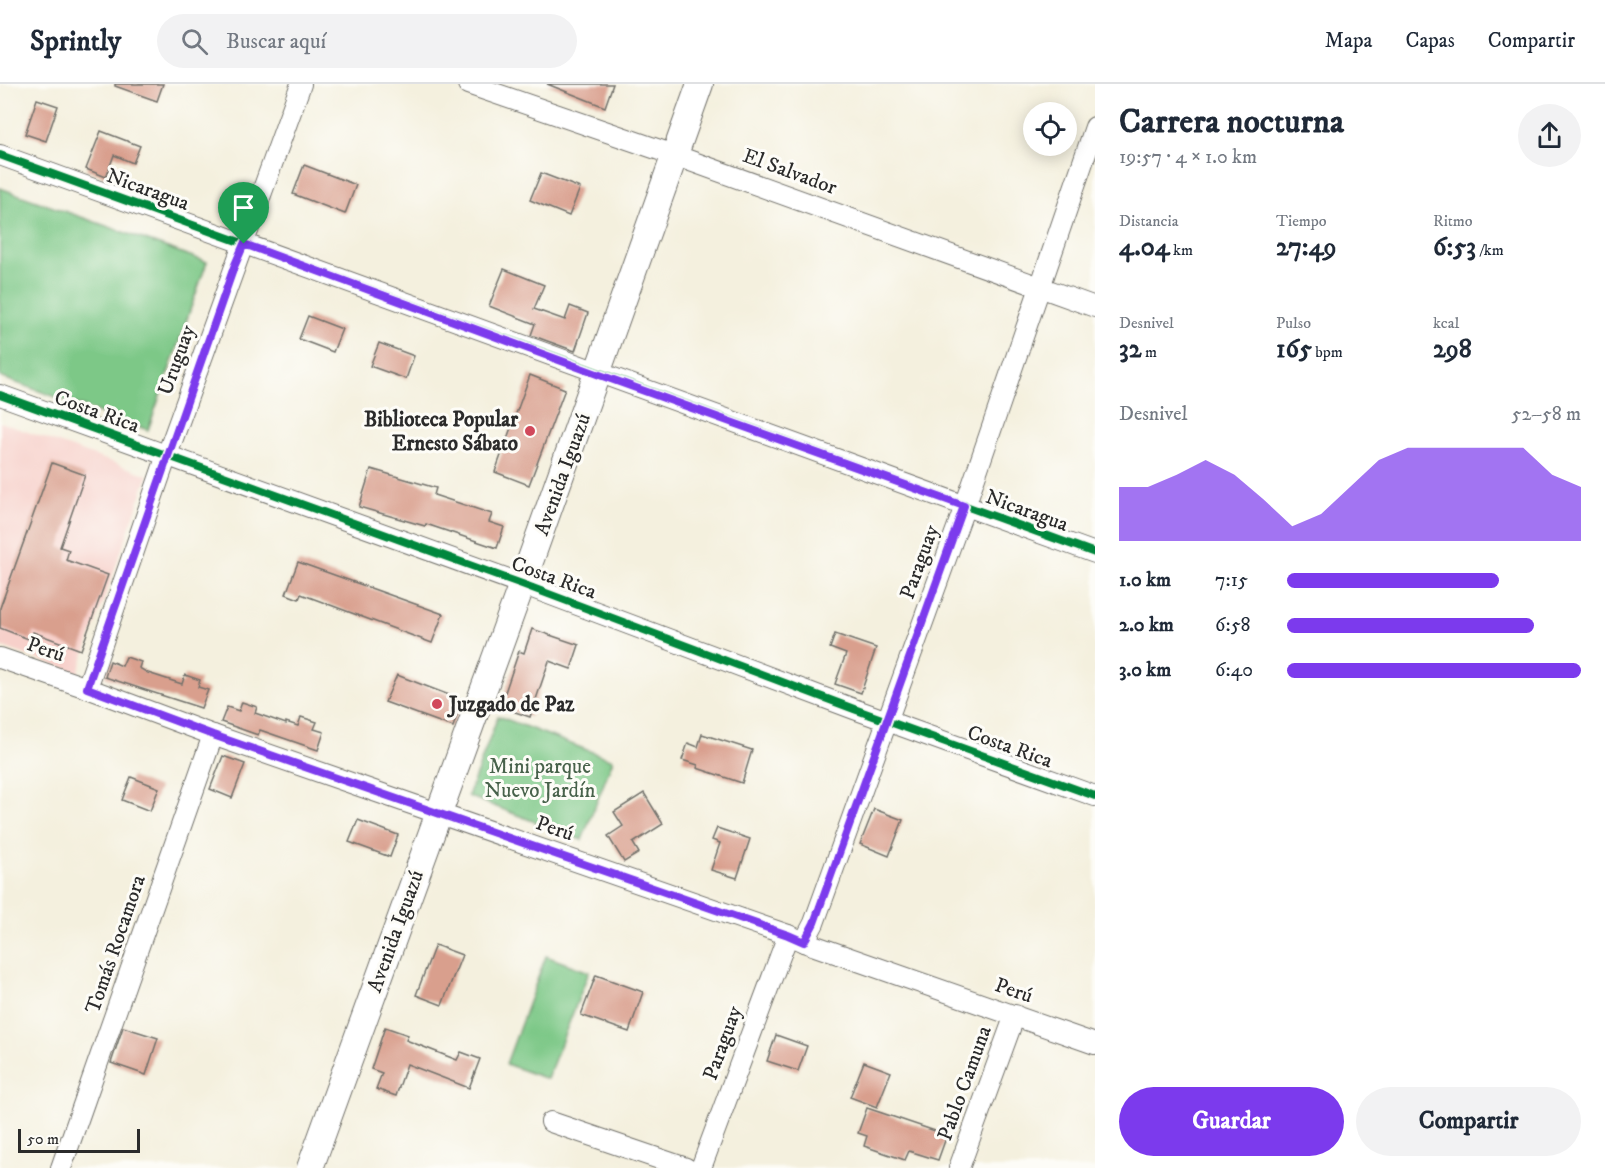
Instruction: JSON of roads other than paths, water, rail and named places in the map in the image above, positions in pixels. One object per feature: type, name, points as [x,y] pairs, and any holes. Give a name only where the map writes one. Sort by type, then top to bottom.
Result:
[{"type":"main road","name":"Avenida Iguazú","points":[[310,1168],[700,84]]},
{"type":"street","name":"Uruguay","points":[[87,688],[167,455],[301,84]]},
{"type":"street","name":"El Salvador","points":[[468,84],[674,155],[1095,307]]},
{"type":"street","name":"Paraguay","points":[[701,1168],[796,938],[814,923],[964,506],[1095,127]]},
{"type":"street","name":"Nicaragua","points":[[0,155],[597,374],[1095,553]]},
{"type":"street","name":"Costa Rica","points":[[0,395],[522,584],[886,721],[1095,796]]},
{"type":"street","name":"Perú","points":[[0,658],[213,735],[1095,1044]]},
{"type":"street","name":"Tomás Rocamora","points":[[61,1168],[213,735]]},
{"type":"street","name":"Pablo Camuna","points":[[959,1168],[1015,1015]]},
{"type":"street","points":[[551,1122],[686,1168]]},
{"type":"place","name":"Biblioteca Popular Ernesto Sábato","points":[[530,431]]},
{"type":"place","name":"Juzgado de Paz","points":[[437,704]]},
{"type":"park label","name":"Mini parque Nuevo Jardín","points":[[540,778]]}]
